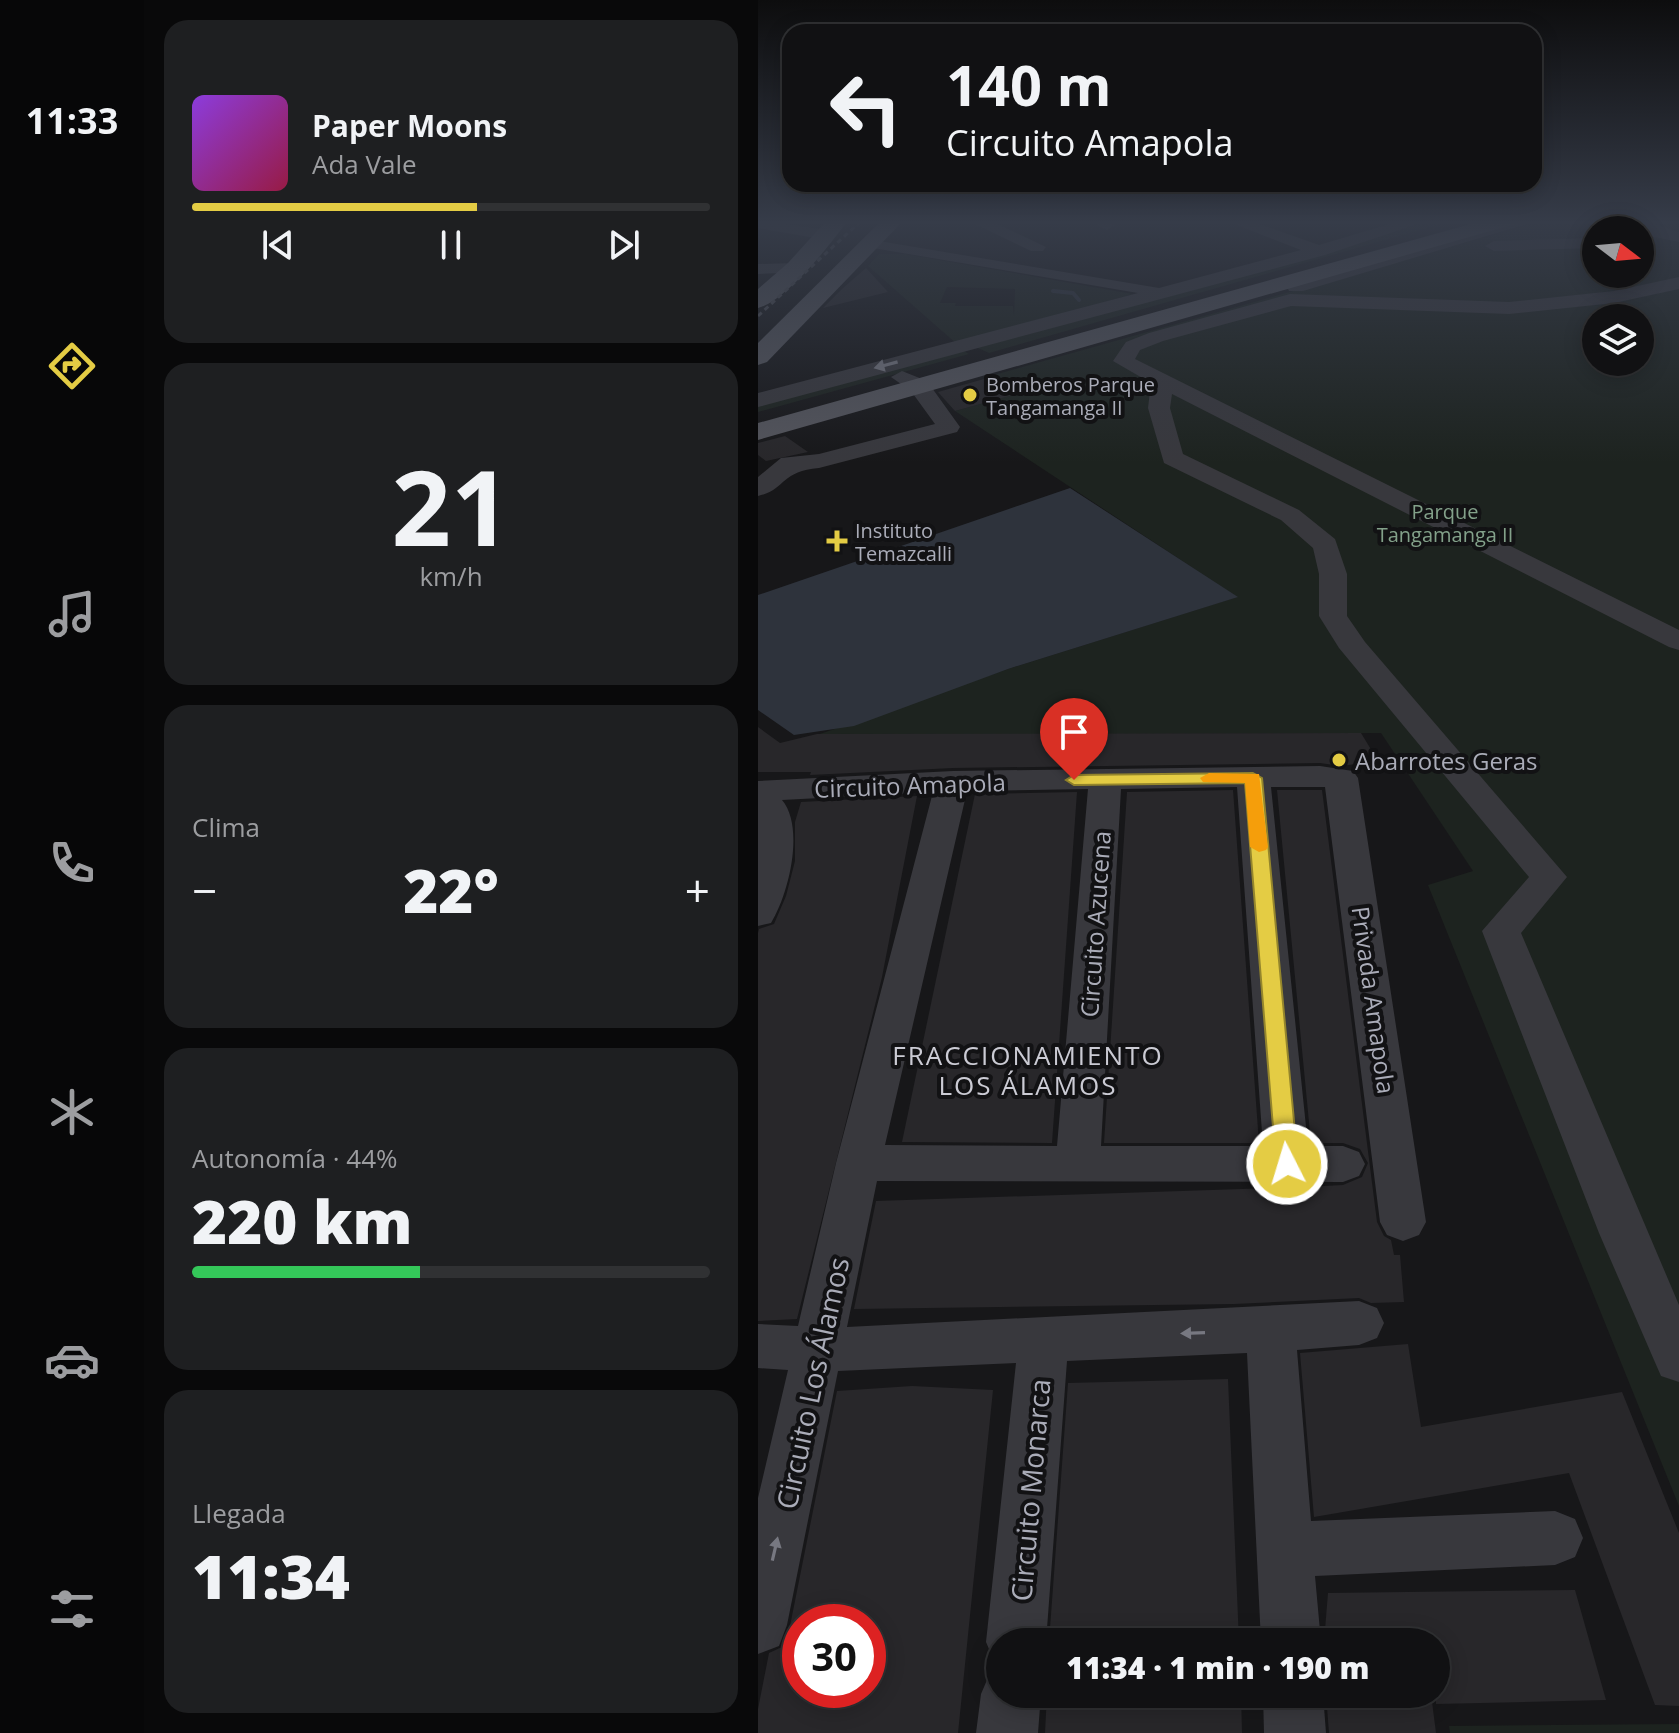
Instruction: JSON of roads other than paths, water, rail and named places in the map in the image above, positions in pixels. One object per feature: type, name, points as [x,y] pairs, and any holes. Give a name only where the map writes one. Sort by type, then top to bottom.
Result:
[{"type":"main road","points":[[758,357],[815,301]]},
{"type":"main road","points":[[758,432],[903,386],[977,355],[1181,301]]},
{"type":"main road","points":[[977,355],[1234,301]]},
{"type":"main road","points":[[758,416],[903,386]]},
{"type":"street","points":[[758,400],[977,355],[1137,301]]},
{"type":"street","points":[[1287,301],[1133,346],[1123,361],[1679,641]]},
{"type":"street","points":[[1314,301],[1509,308],[1577,301]]},
{"type":"street","points":[[1162,381],[1159,408],[1172,458],[1290,515],[1326,545],[1333,574],[1333,616],[1354,648],[1549,877],[1501,931],[1622,1233],[1679,1360]]},
{"type":"street","points":[[758,489],[789,463],[819,461],[949,427],[903,386]]},
{"type":"street","points":[[903,386],[911,413],[903,439]]},
{"type":"street","points":[[759,515],[819,461]]},
{"type":"street","points":[[1253,778],[1287,1164]]},
{"type":"street","name":"Circuito Amapola","points":[[758,792],[953,781],[1341,778]]},
{"type":"street","name":"Privada Amapola","points":[[1341,778],[1403,1222]]},
{"type":"street","name":"Circuito Azucena","points":[[1078,1164],[1105,780]]},
{"type":"street","name":"Circuito Los Álamos","points":[[758,1625],[820,1350],[858,1163],[953,781]]},
{"type":"street","points":[[758,792],[775,813],[758,914]]},
{"type":"street","points":[[858,1163],[1343,1164]]},
{"type":"street","points":[[758,1346],[820,1350],[1271,1330],[1359,1323]]},
{"type":"street","points":[[1271,1330],[1290,1628]]},
{"type":"street","name":"Circuito Monarca","points":[[1017,1628],[1044,1339]]},
{"type":"street","points":[[1286,1550],[1555,1538]]},
{"type":"street","points":[[1007,1733],[1010,1708]]},
{"type":"street","points":[[1294,1708],[1295,1733]]},
{"type":"railway","points":[[758,316],[774,301]]},
{"type":"place","name":"Bomberos Parque Tangamanga II","points":[[970,395]]},
{"type":"place","name":"Instituto Temazcalli","points":[[837,541]]},
{"type":"place","name":"Abarrotes Geras","points":[[1339,760]]},
{"type":"district","name":"FRACCIONAMIENTO LOS ÁLAMOS","points":[[1028,1070]]},
{"type":"park label","name":"Parque Tangamanga II","points":[[1445,522]]}]
